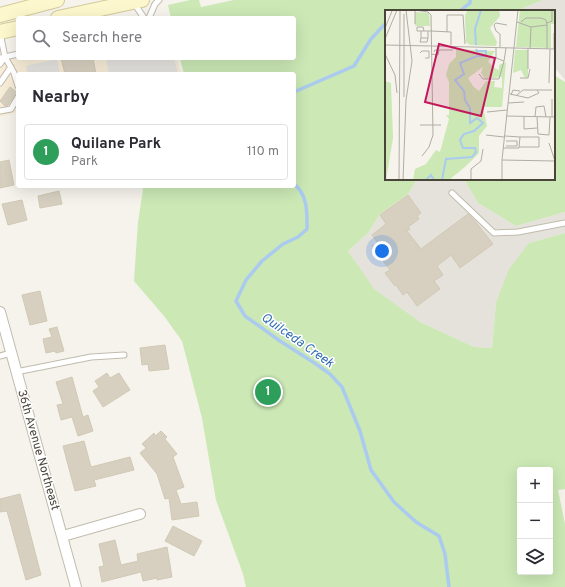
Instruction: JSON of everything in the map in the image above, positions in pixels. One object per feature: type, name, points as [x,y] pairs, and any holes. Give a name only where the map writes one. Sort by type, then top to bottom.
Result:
[{"type":"main road","points":[[0,15],[26,4],[56,0]]},
{"type":"main road","points":[[56,16],[62,11],[98,0]]},
{"type":"main road","points":[[67,16],[136,1]]},
{"type":"main road","points":[[0,32],[16,28]]},
{"type":"street","name":"36th Avenue Northeast","points":[[0,312],[76,587]]},
{"type":"street","points":[[63,536],[140,514]]},
{"type":"lane","points":[[150,16],[155,4],[159,0]]},
{"type":"lane","points":[[136,1],[143,16]]},
{"type":"lane","points":[[0,32],[3,57],[0,64]]},
{"type":"lane","points":[[3,57],[16,54]]},
{"type":"lane","points":[[3,57],[11,67],[16,81]]},
{"type":"lane","points":[[0,83],[11,67]]},
{"type":"lane","points":[[0,111],[11,108],[16,100]]},
{"type":"lane","points":[[452,193],[494,233],[518,232],[565,223]]},
{"type":"lane","points":[[0,356],[11,353]]},
{"type":"lane","points":[[16,372],[91,357],[124,355]]},
{"type":"shaded area","points":[[543,0],[565,0],[565,80],[555,68],[555,10],[518,10]]},
{"type":"shaded area","points":[[16,54],[16,60],[178,60],[180,72],[16,72],[16,113],[0,117],[0,58]]},
{"type":"shaded area","points":[[57,60],[60,72],[28,72],[26,66]]},
{"type":"shaded area","points":[[106,60],[174,60],[178,72],[109,72]]},
{"type":"shaded area","points":[[416,180],[465,180],[478,203],[516,226],[565,212],[565,233],[529,243],[496,303],[492,348],[474,347],[420,322],[373,289],[348,251],[368,233],[380,214],[408,194]]},
{"type":"green space","points":[[190,0],[199,0],[201,7],[234,0],[543,0],[518,10],[385,10],[385,180],[416,180],[408,194],[380,214],[368,233],[348,251],[374,289],[420,322],[474,347],[492,348],[496,303],[509,269],[529,243],[565,233],[565,489],[558,490],[565,524],[565,587],[246,587],[243,574],[216,500],[202,418],[182,341],[164,316],[134,281],[138,222],[142,188],[296,188],[296,72],[184,72],[180,60],[296,60],[296,16],[171,16],[168,5]]},
{"type":"green space","points":[[555,76],[565,82],[565,212],[516,226],[478,203],[465,180],[555,180]]},
{"type":"building","points":[[62,60],[93,60],[96,72],[64,72]]},
{"type":"building","points":[[10,87],[16,92],[16,94],[8,105],[5,106],[0,101]]},
{"type":"building","points":[[9,160],[14,185],[0,188],[0,162]]},
{"type":"building","points":[[59,191],[62,204],[40,208],[38,196]]},
{"type":"building","points":[[408,195],[421,213],[417,216],[419,219],[408,227],[410,229],[407,231],[421,249],[468,214],[493,244],[460,268],[451,255],[437,266],[443,275],[434,281],[440,289],[417,306],[407,292],[403,295],[385,273],[390,270],[372,246],[378,243],[372,235],[386,224],[380,215]]},
{"type":"building","points":[[22,200],[27,220],[8,225],[2,204]]},
{"type":"building","points":[[40,291],[47,321],[30,325],[22,295]]},
{"type":"building","points":[[57,327],[64,351],[46,353],[43,339],[52,337],[49,329]]},
{"type":"building","points":[[165,345],[169,369],[149,371],[148,364],[142,365],[140,348]]},
{"type":"building","points":[[107,373],[110,378],[119,373],[130,390],[103,407],[93,391],[99,387],[95,381]]},
{"type":"building","points":[[72,377],[83,417],[88,415],[93,431],[78,436],[72,417],[61,420],[57,405],[63,404],[56,382]]},
{"type":"building","points":[[161,431],[167,437],[165,439],[177,454],[173,457],[184,487],[176,490],[181,504],[197,502],[199,516],[172,520],[169,498],[165,499],[157,474],[140,453],[146,448],[142,444],[154,433],[155,436]]},
{"type":"building","points":[[84,441],[91,467],[130,457],[134,470],[94,480],[96,486],[75,491],[63,446]]},
{"type":"building","points":[[20,494],[41,575],[26,580],[7,511],[0,512],[0,499]]},
{"type":"building","points":[[173,526],[202,541],[194,556],[165,541]]},
{"type":"building","points":[[115,540],[121,565],[138,561],[137,554],[167,547],[172,577],[143,581],[141,572],[102,582],[99,567],[104,566],[99,544]]},
{"type":"waterway","name":"Quilceda Creek","points":[[461,10],[470,3],[470,0]]},
{"type":"waterway","name":"Quilceda Creek","points":[[296,91],[354,66],[371,39],[385,25]]},
{"type":"waterway","name":"Quilceda Creek","points":[[296,186],[302,193],[306,205],[307,229],[298,237],[283,244],[262,261],[246,280],[236,301],[245,316],[330,374],[342,387],[360,431],[371,470],[394,502],[416,522],[439,536],[445,554],[449,587]]},
{"type":"place","name":"Quilane Park","points":[[268,392]]}]
